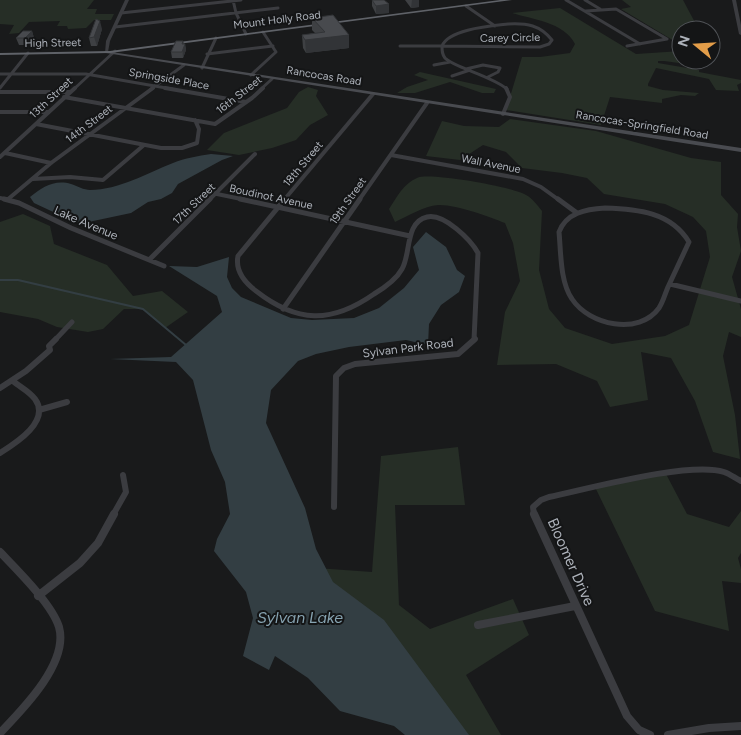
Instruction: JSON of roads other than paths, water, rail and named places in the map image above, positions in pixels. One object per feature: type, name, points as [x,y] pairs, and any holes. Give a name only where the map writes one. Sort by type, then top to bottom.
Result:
[{"type":"highway","name":"Mount Holly Road","points":[[106,52],[510,0]]},
{"type":"highway","name":"High Street","points":[[0,54],[106,52]]},
{"type":"main road","name":"Rancocas Road","points":[[114,52],[202,68],[540,120]]},
{"type":"main road","name":"Rancocas-Springfield Road","points":[[540,120],[741,150]]},
{"type":"street","points":[[106,52],[127,0]]},
{"type":"street","points":[[233,0],[236,13],[246,34]]},
{"type":"street","points":[[121,14],[241,0]]},
{"type":"street","points":[[566,0],[640,44]]},
{"type":"street","points":[[585,0],[600,9]]},
{"type":"street","points":[[734,0],[741,34]]},
{"type":"street","points":[[466,6],[495,26]]},
{"type":"street","points":[[115,27],[278,8]]},
{"type":"street","points":[[586,11],[616,9],[668,39],[627,46]]},
{"type":"street","name":"Carey Circle","points":[[515,23],[531,25],[547,34],[552,41],[544,46],[528,48],[442,47],[444,41],[449,37],[495,26],[515,23]]},
{"type":"street","points":[[251,75],[276,54],[263,32]]},
{"type":"street","points":[[202,68],[216,38]]},
{"type":"street","points":[[207,54],[273,46]]},
{"type":"street","points":[[400,46],[442,47],[444,56],[450,62],[467,70],[479,70],[488,74],[489,78],[500,83],[509,92],[510,97],[503,114]]},
{"type":"street","name":"13th Street","points":[[0,157],[114,52]]},
{"type":"street","points":[[0,88],[28,53]]},
{"type":"street","points":[[434,65],[450,62]]},
{"type":"street","points":[[452,76],[486,64],[500,68],[489,78]]},
{"type":"street","name":"14th Street","points":[[7,200],[51,163],[184,65]]},
{"type":"street","name":"Springside Place","points":[[0,74],[88,74],[246,102]]},
{"type":"street","name":"16th Street","points":[[195,120],[215,124],[260,91],[272,78]]},
{"type":"street","points":[[0,92],[70,92]]},
{"type":"street","name":"18th Street","points":[[283,309],[254,290],[240,276],[237,258],[373,94]]},
{"type":"street","points":[[36,124],[169,148],[195,145],[197,142],[198,129],[195,120],[64,97]]},
{"type":"street","name":"19th Street","points":[[283,309],[427,102]]},
{"type":"street","points":[[0,112],[48,112]]},
{"type":"street","points":[[32,179],[70,177],[103,180],[144,144]]},
{"type":"street","points":[[5,153],[51,163]]},
{"type":"street","name":"17th Street","points":[[150,259],[255,154]]},
{"type":"street","name":"Wall Avenue","points":[[391,155],[523,179],[544,189],[578,213]]},
{"type":"street","name":"Boudinot Avenue","points":[[217,194],[410,236]]},
{"type":"street","name":"Lake Avenue","points":[[0,198],[164,266]]},
{"type":"street","points":[[592,208],[614,208],[664,217],[680,226],[689,242],[654,315],[644,321],[625,325],[601,321],[579,308],[569,293],[559,232],[560,226],[578,213],[592,208]]},
{"type":"street","name":"Sylvan Park Road","points":[[334,507],[336,376],[338,372],[342,368],[355,364],[458,354],[475,339],[478,257],[476,250],[447,222],[435,217],[424,219],[410,236]]},
{"type":"street","points":[[283,309],[295,314],[321,317],[353,310],[402,270],[406,260],[410,236]]},
{"type":"street","points":[[670,284],[741,301]]},
{"type":"street","points":[[0,388],[13,381],[43,358],[50,350],[49,346],[72,322]]},
{"type":"street","points":[[0,453],[16,443],[32,428],[39,410],[34,398],[13,381]]},
{"type":"street","points":[[39,410],[67,402]]},
{"type":"street","name":"Bloomer Drive","points":[[650,735],[639,730],[627,716],[575,606],[533,512],[533,507],[536,503],[548,497],[660,474],[690,470],[716,470],[741,481]]},
{"type":"street","points":[[38,596],[80,563],[98,543],[126,492],[123,475]]},
{"type":"street","points":[[0,552],[19,571],[52,613],[59,627],[59,652],[47,676],[0,733]]},
{"type":"street","points":[[478,624],[575,606]]},
{"type":"street","points":[[668,735],[710,728],[741,726]]},
{"type":"water","points":[[211,154],[233,156],[178,184],[172,193],[161,199],[148,202],[131,213],[79,224],[34,203],[30,197],[44,187],[54,183],[71,184],[88,190],[112,187],[178,161]]},
{"type":"water","name":"Sylvan Lake","points":[[426,232],[446,247],[457,270],[465,276],[459,292],[441,305],[429,324],[428,345],[406,340],[349,347],[316,354],[298,361],[271,390],[266,423],[305,508],[316,549],[333,582],[384,620],[469,735],[405,735],[394,726],[340,711],[308,678],[275,656],[269,670],[243,656],[253,618],[246,592],[214,551],[217,539],[230,514],[225,482],[211,450],[193,380],[176,362],[110,359],[171,357],[222,312],[217,296],[169,266],[197,267],[229,257],[227,277],[232,288],[241,297],[291,318],[312,320],[354,318],[379,308],[404,288],[419,270],[413,247]]},
{"type":"waterway","points":[[0,280],[18,280],[143,309],[186,345]]}]
